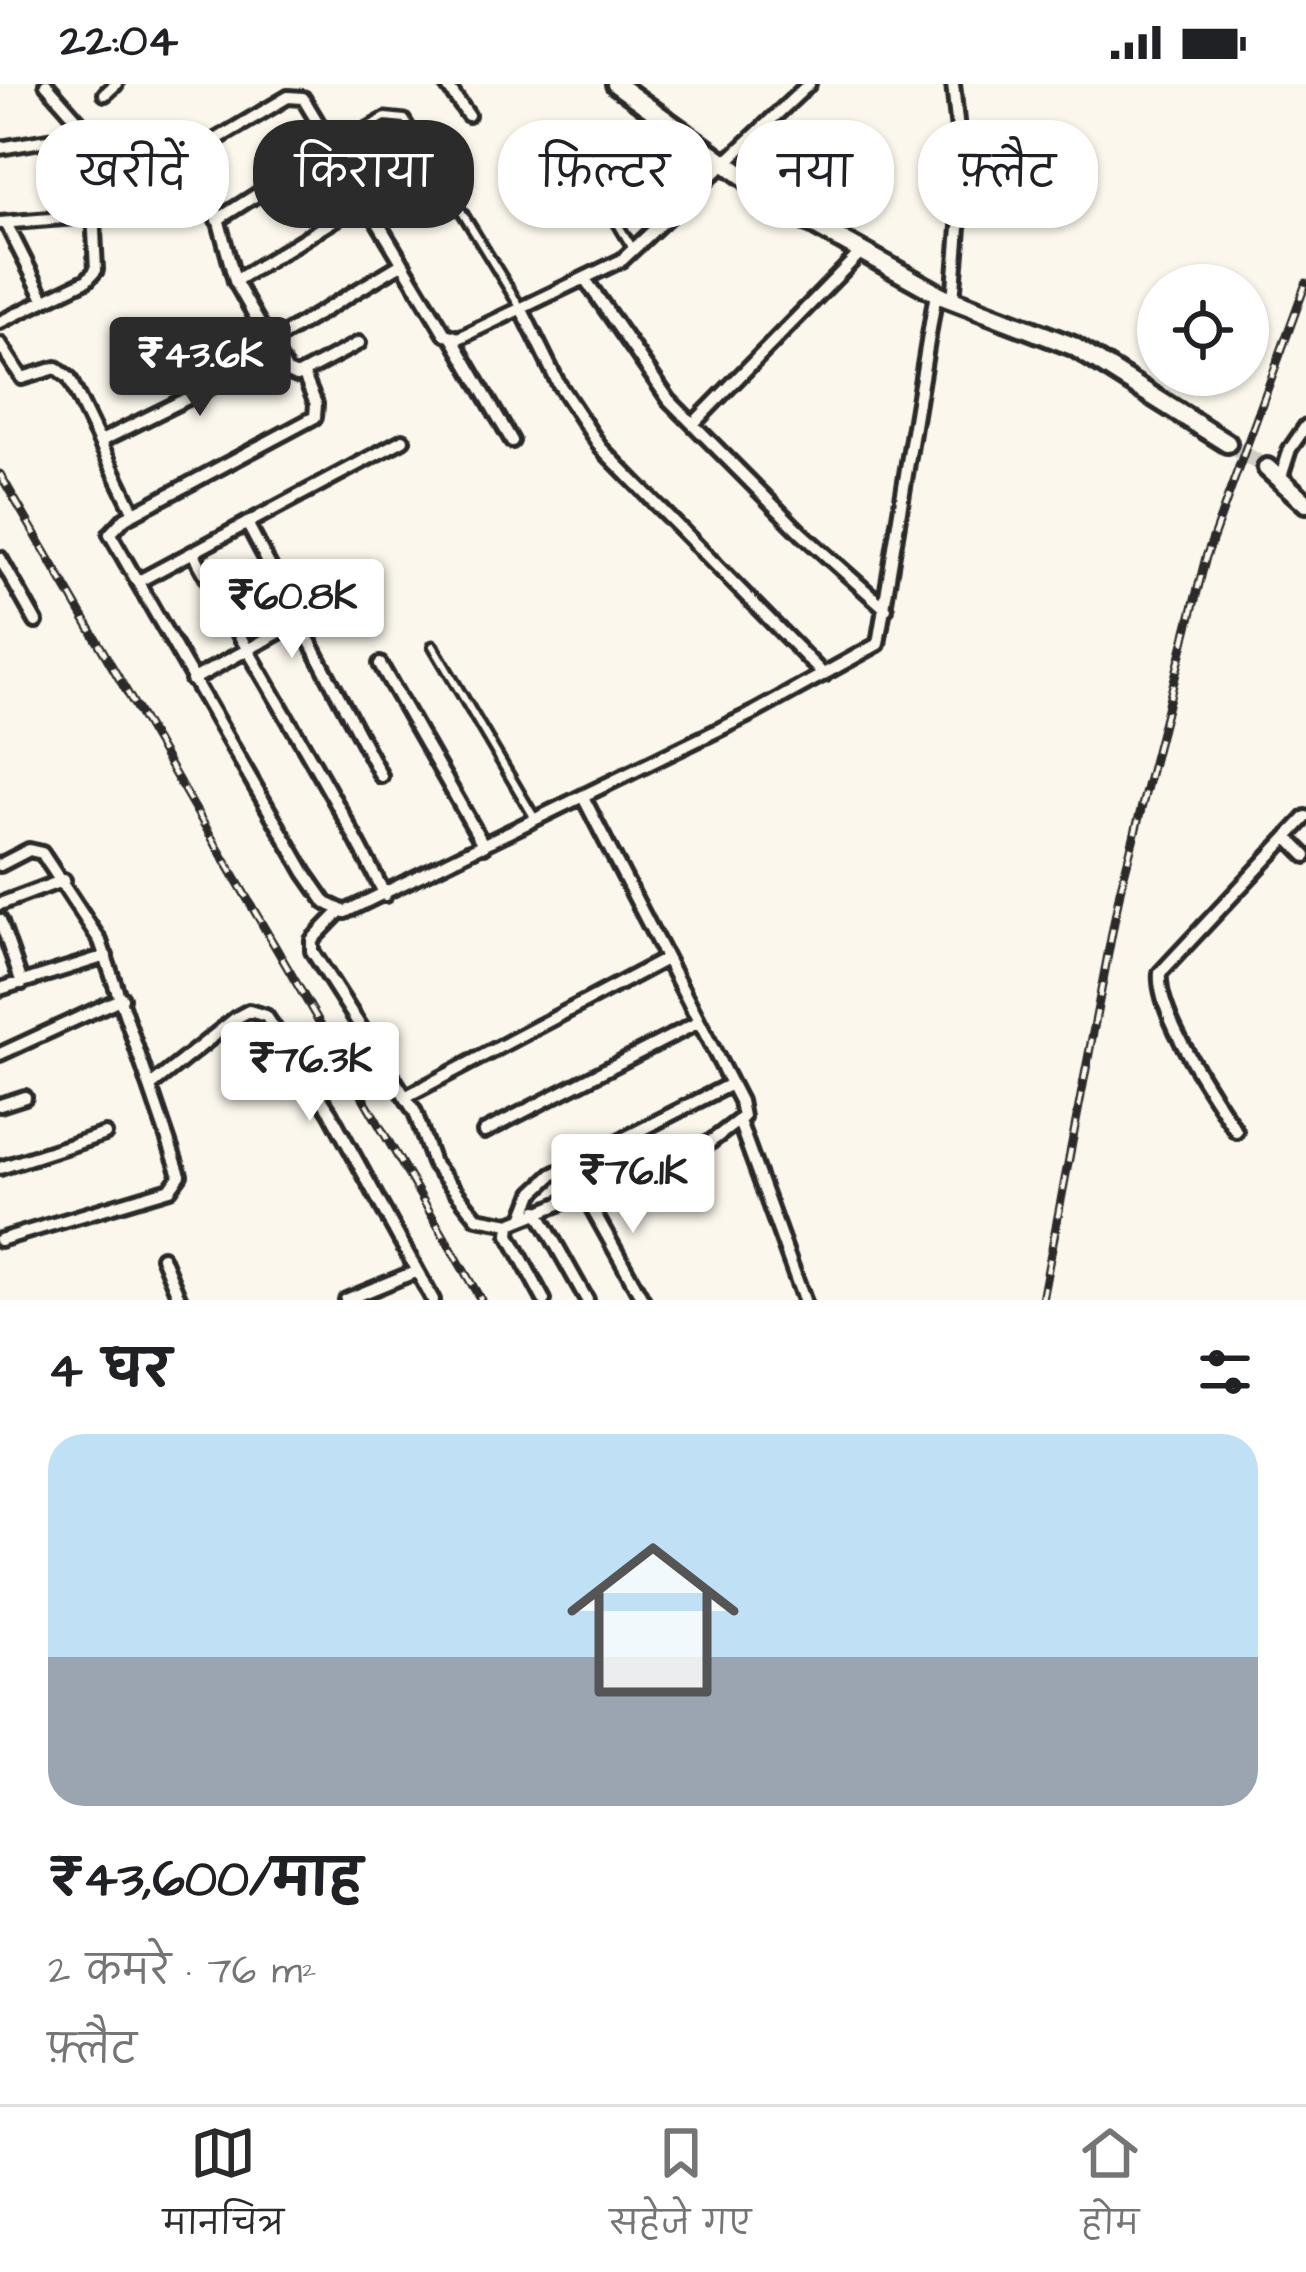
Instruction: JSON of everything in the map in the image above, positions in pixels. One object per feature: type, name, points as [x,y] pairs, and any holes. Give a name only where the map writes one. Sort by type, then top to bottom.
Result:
[{"type":"street","points":[[46,84],[77,120]]},
{"type":"street","points":[[105,94],[116,84]]},
{"type":"street","points":[[446,84],[468,115]]},
{"type":"street","points":[[616,84],[800,217],[945,297],[1073,346],[1227,443]]},
{"type":"street","points":[[452,338],[522,310],[634,250],[809,84]]},
{"type":"street","points":[[740,1124],[709,1143],[510,1224],[485,1222],[470,1211],[426,1151],[418,1119],[310,945],[340,911],[385,895],[583,797],[878,644],[945,297],[962,178],[952,84]]},
{"type":"street","points":[[229,132],[289,98],[308,103],[319,120]]},
{"type":"street","points":[[0,148],[36,142]]},
{"type":"street","points":[[36,220],[3,223],[44,299]]},
{"type":"street","points":[[0,322],[87,280],[96,270],[94,228]]},
{"type":"street","points":[[219,228],[235,281],[291,375],[359,343]]},
{"type":"street","points":[[235,281],[321,228]]},
{"type":"street","points":[[383,228],[512,441]]},
{"type":"street","points":[[693,424],[864,249]]},
{"type":"street","points":[[101,441],[274,349],[403,262]]},
{"type":"street","points":[[585,279],[656,385],[801,533],[886,609]]},
{"type":"street","points":[[522,310],[558,383],[601,448],[824,676]]},
{"type":"street","points":[[0,344],[22,378],[61,369],[134,513]]},
{"type":"street","points":[[303,373],[316,404],[315,417],[134,513],[110,534],[305,873],[326,902],[340,911]]},
{"type":"street","points":[[1306,426],[1274,474],[1306,503]]},
{"type":"street","points":[[139,581],[403,440]]},
{"type":"street","points":[[247,523],[381,776]]},
{"type":"street","points":[[193,552],[283,718],[322,771],[385,895]]},
{"type":"street","points":[[0,558],[36,622]]},
{"type":"street","points":[[192,680],[298,622]]},
{"type":"street","points":[[380,664],[484,846]]},
{"type":"street","points":[[583,797],[743,1109],[740,1124],[805,1300]]},
{"type":"street","points":[[1236,1131],[1189,1052],[1160,988],[1160,973],[1306,817]]},
{"type":"street","points":[[1287,838],[1306,856]]},
{"type":"street","points":[[0,865],[34,849],[64,880],[106,956],[180,1168],[176,1186],[0,1240]]},
{"type":"street","points":[[0,904],[64,880]]},
{"type":"street","points":[[0,920],[22,982]]},
{"type":"street","points":[[0,989],[106,956]]},
{"type":"street","points":[[405,1097],[666,958]]},
{"type":"street","points":[[0,1054],[122,998]]},
{"type":"street","points":[[152,1085],[236,1018],[249,1011],[266,1016],[339,1128],[433,1300]]},
{"type":"street","points":[[484,1132],[699,1022]]},
{"type":"street","points":[[587,1300],[531,1214],[533,1192],[551,1175],[731,1084]]},
{"type":"street","points":[[0,1106],[25,1097]]},
{"type":"street","points":[[0,1168],[105,1134]]},
{"type":"street","points":[[584,1193],[643,1300]]},
{"type":"street","points":[[510,1224],[509,1235],[544,1300]]},
{"type":"street","points":[[162,1257],[180,1300]]},
{"type":"street","points":[[346,1300],[417,1271]]},
{"type":"lane","points":[[472,228],[522,310]]},
{"type":"lane","points":[[619,228],[634,250]]},
{"type":"lane","points":[[433,646],[536,820]]},
{"type":"tunnel","points":[[1227,443],[1267,468]]},
{"type":"railway","points":[[1042,1300],[1120,891],[1206,557],[1306,283]]},
{"type":"railway","points":[[0,474],[481,1300]]}]
